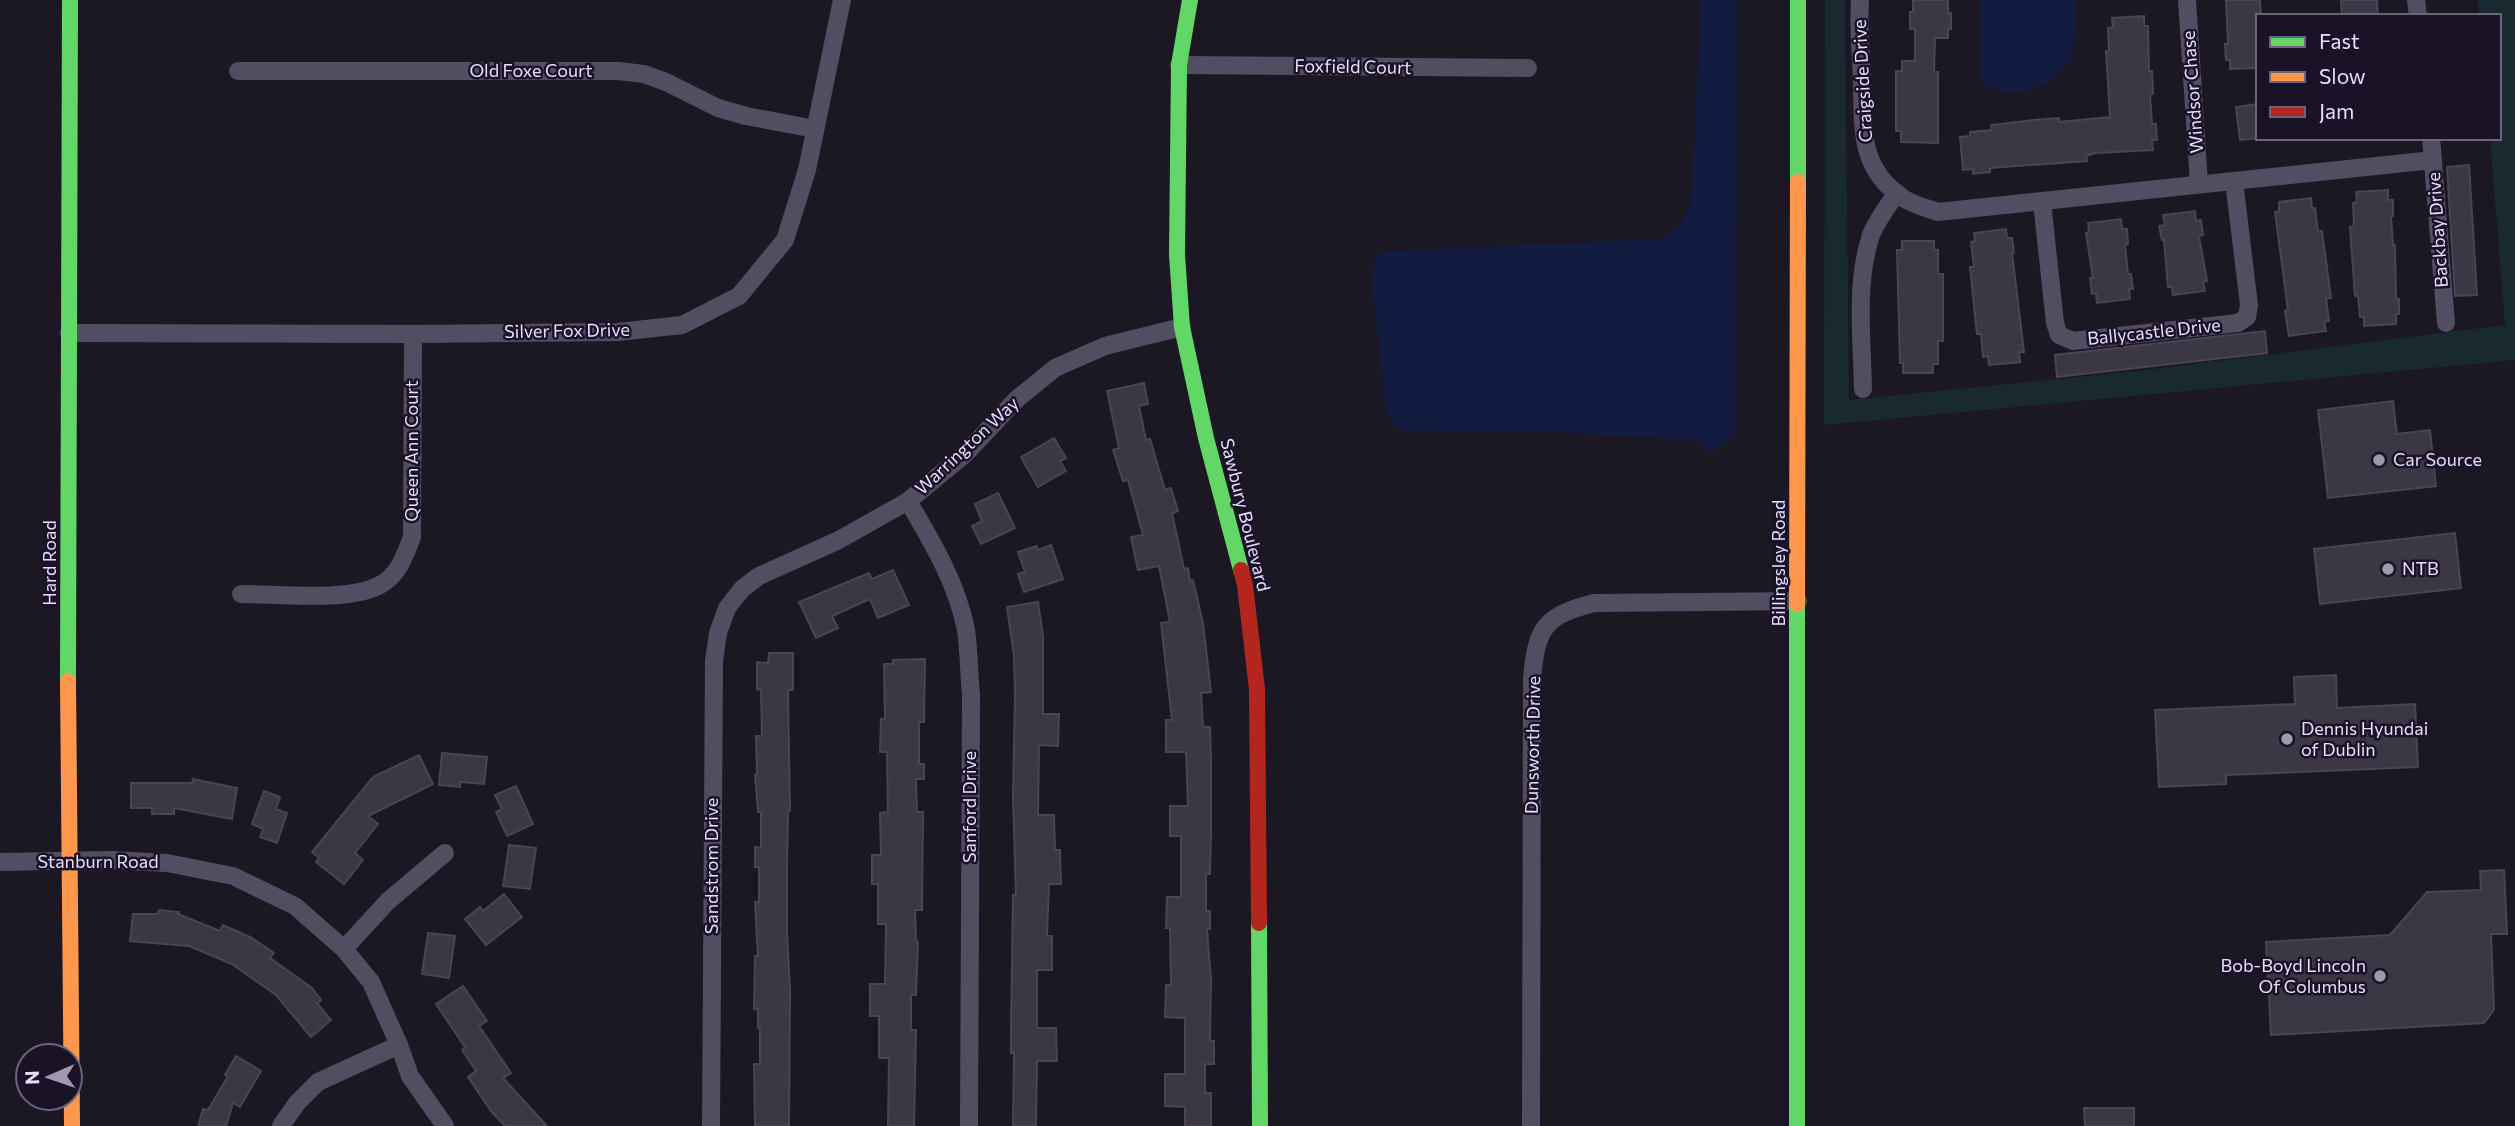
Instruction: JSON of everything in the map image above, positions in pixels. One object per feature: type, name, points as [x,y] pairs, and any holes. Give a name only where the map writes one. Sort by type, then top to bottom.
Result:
[{"type":"street","name":"Hard Road","points":[[70,0],[69,862],[72,1126]]},
{"type":"street","name":"Silver Fox Drive","points":[[69,333],[618,332],[682,325],[739,296],[786,240],[807,170],[842,0]]},
{"type":"street","name":"Sawbury Boulevard","points":[[1190,0],[1179,65],[1177,243],[1182,327],[1206,438],[1245,585],[1257,689],[1259,1126]]},
{"type":"street","name":"Billingsley Road","points":[[1797,1126],[1798,0]]},
{"type":"street","name":"Craigside Drive","points":[[1860,0],[1866,152],[1877,173],[1897,193]]},
{"type":"street","name":"Windsor Chase","points":[[2188,0],[2199,184]]},
{"type":"street","name":"Foxfield Court","points":[[1179,65],[1528,68]]},
{"type":"street","name":"Old Foxe Court","points":[[238,71],[618,71],[644,74],[667,82],[718,108],[814,129]]},
{"type":"street","name":"Backbay Drive","points":[[2431,140],[2446,323]]},
{"type":"street","points":[[1863,389],[1863,266],[1871,234],[1897,193],[1905,200],[1938,212],[2433,160]]},
{"type":"street","name":"Ballycastle Drive","points":[[2042,202],[2055,323],[2059,335],[2073,341],[2238,323],[2247,317],[2249,305],[2234,181]]},
{"type":"street","name":"Warrington Way","points":[[727,608],[742,589],[759,576],[839,540],[908,502],[964,454],[1017,399],[1055,368],[1105,346],[1182,327]]},
{"type":"street","name":"Queen Ann Court","points":[[241,594],[354,594],[382,584],[402,564],[412,537],[412,334]]},
{"type":"street","name":"Sanford Drive","points":[[908,502],[941,558],[954,590],[965,630],[971,695],[969,1126]]},
{"type":"street","name":"Dunsworth Drive","points":[[1531,1126],[1532,678],[1535,649],[1548,623],[1570,610],[1594,603],[1798,601]]},
{"type":"street","name":"Sandstrom Drive","points":[[711,1126],[714,660],[718,633],[727,608]]},
{"type":"street","points":[[344,949],[388,901],[445,853]]},
{"type":"street","name":"Stanburn Road","points":[[0,862],[111,860],[167,863],[233,876],[295,906],[344,949],[371,982],[410,1076],[445,1126]]},
{"type":"street","points":[[281,1126],[297,1103],[318,1082],[399,1045]]},
{"type":"green space","points":[[1825,0],[1845,0],[1849,400],[2129,372],[2505,325],[2490,140],[2501,140],[2501,14],[2479,14],[2478,0],[2515,0],[2515,360],[1824,425]]},
{"type":"water","points":[[1701,0],[1737,0],[1736,432],[1715,451],[1707,451],[1698,440],[1551,432],[1407,431],[1393,426],[1386,408],[1372,285],[1375,256],[1390,251],[1659,239],[1672,231],[1685,216],[1692,196]]},
{"type":"water","points":[[1980,0],[2075,0],[2076,18],[2071,61],[2047,84],[2015,94],[1982,86]]},
{"type":"building","points":[[1913,0],[1948,0],[1948,13],[1951,13],[1948,38],[1935,38],[1938,143],[1901,142],[1901,131],[1896,131],[1896,71],[1902,71],[1902,61],[1915,61],[1915,29],[1910,29]]},
{"type":"building","points":[[2226,0],[2260,0],[2261,14],[2256,14],[2256,68],[2230,69],[2230,60],[2226,60],[2225,44],[2228,44]]},
{"type":"building","points":[[2341,0],[2377,0],[2378,14],[2342,14]]},
{"type":"building","points":[[2144,16],[2144,26],[2148,26],[2149,71],[2152,71],[2152,124],[2156,124],[2157,140],[2152,140],[2153,150],[2095,153],[2086,156],[2087,161],[1990,168],[1990,172],[1973,174],[1973,169],[1963,170],[1960,137],[1970,136],[1970,132],[1992,130],[1991,125],[2034,120],[2059,118],[2059,122],[2110,117],[2106,51],[2109,51],[2108,28],[2113,27],[2112,18]]},
{"type":"building","points":[[2256,104],[2256,138],[2240,140],[2236,107]]},
{"type":"building","points":[[2469,165],[2477,295],[2455,296],[2447,167]]},
{"type":"building","points":[[2388,190],[2388,200],[2393,200],[2391,216],[2399,314],[2396,314],[2396,324],[2364,326],[2364,317],[2360,317],[2358,295],[2355,296],[2350,227],[2354,226],[2353,203],[2357,202],[2356,192]]},
{"type":"building","points":[[2311,198],[2318,232],[2322,231],[2331,298],[2326,299],[2329,321],[2324,322],[2326,331],[2289,336],[2275,212],[2279,212],[2279,202]]},
{"type":"building","points":[[2195,211],[2196,221],[2201,220],[2203,235],[2199,236],[2207,281],[2203,282],[2205,291],[2173,295],[2172,287],[2168,287],[2164,240],[2159,226],[2165,225],[2163,215]]},
{"type":"building","points":[[2121,219],[2122,229],[2127,229],[2128,244],[2125,245],[2128,274],[2131,274],[2133,289],[2129,289],[2130,299],[2097,303],[2096,293],[2092,294],[2090,278],[2093,278],[2086,233],[2089,232],[2088,223]]},
{"type":"building","points":[[2006,229],[2007,238],[2012,238],[2024,352],[2019,352],[2020,362],[1989,365],[1988,356],[1983,357],[1981,334],[1977,334],[1970,267],[1974,267],[1971,242],[1975,241],[1974,233]]},
{"type":"building","points":[[1902,241],[1934,241],[1934,250],[1938,250],[1938,274],[1943,274],[1943,341],[1938,341],[1938,364],[1933,364],[1933,373],[1903,373],[1903,363],[1900,363],[1897,250],[1902,250]]},
{"type":"building","points":[[2265,331],[2267,353],[2057,377],[2055,355]]},
{"type":"building","points":[[1144,383],[1148,404],[1139,406],[1146,440],[1150,439],[1165,490],[1171,488],[1178,511],[1172,513],[1184,569],[1188,568],[1190,581],[1193,580],[1203,623],[1211,692],[1201,693],[1203,727],[1210,727],[1211,761],[1210,874],[1206,874],[1206,911],[1210,911],[1210,929],[1207,929],[1211,980],[1210,1041],[1214,1041],[1214,1064],[1205,1064],[1205,1093],[1211,1093],[1211,1126],[1185,1126],[1185,1107],[1165,1106],[1165,1074],[1185,1074],[1185,1018],[1165,1017],[1166,985],[1171,985],[1170,928],[1166,928],[1167,897],[1181,897],[1181,836],[1170,836],[1170,806],[1188,806],[1186,752],[1166,752],[1166,720],[1172,720],[1161,623],[1170,622],[1159,566],[1138,570],[1131,537],[1143,535],[1128,480],[1123,481],[1113,450],[1119,448],[1107,391]]},
{"type":"building","name":"Car Source","points":[[2393,401],[2397,434],[2430,430],[2436,486],[2328,498],[2318,410]]},
{"type":"building","points":[[1054,438],[1066,458],[1060,461],[1066,471],[1038,487],[1021,457]]},
{"type":"building","points":[[998,493],[1015,528],[981,544],[972,526],[982,521],[975,504]]},
{"type":"building","name":"NTB","points":[[2455,533],[2461,588],[2320,604],[2314,549]]},
{"type":"building","points":[[1051,545],[1063,579],[1024,592],[1018,574],[1025,572],[1018,552],[1037,546],[1038,550]]},
{"type":"building","points":[[893,570],[909,605],[878,618],[870,599],[832,616],[838,628],[816,638],[799,602],[869,573],[872,579]]},
{"type":"building","points":[[1038,602],[1043,636],[1043,714],[1059,714],[1058,746],[1039,745],[1038,815],[1054,815],[1055,850],[1060,850],[1061,884],[1049,884],[1047,936],[1052,936],[1052,970],[1037,970],[1037,1028],[1056,1028],[1057,1061],[1037,1061],[1036,1126],[1013,1126],[1014,1053],[1011,1053],[1011,1028],[1013,895],[1016,895],[1013,796],[1015,695],[1014,656],[1007,607]]},
{"type":"building","points":[[769,653],[793,653],[793,690],[788,690],[789,1126],[755,1126],[754,1064],[760,1064],[760,1028],[758,1009],[754,1009],[755,956],[758,956],[755,902],[759,902],[759,867],[755,867],[755,847],[761,848],[761,812],[758,812],[755,775],[756,736],[762,736],[761,690],[757,689],[757,662],[768,663]]},
{"type":"building","points":[[925,659],[924,722],[919,722],[919,764],[924,764],[924,779],[916,779],[917,812],[923,812],[922,910],[915,910],[918,942],[916,995],[911,995],[911,1030],[916,1030],[914,1126],[888,1126],[889,1058],[879,1058],[879,1016],[870,1016],[870,984],[885,984],[886,924],[878,924],[878,884],[872,884],[872,855],[881,855],[880,813],[888,812],[887,752],[880,752],[881,719],[885,719],[884,664],[893,664],[893,660]]},
{"type":"building","name":"Dennis Hyundai of Dublin","points":[[2336,675],[2337,708],[2415,704],[2418,767],[2226,775],[2226,784],[2159,787],[2155,710],[2295,704],[2294,677]]},
{"type":"building","points":[[442,753],[487,757],[484,784],[460,782],[460,787],[439,785]]},
{"type":"building","points":[[419,755],[433,784],[368,816],[378,824],[355,853],[363,860],[344,884],[316,862],[319,858],[312,852],[373,777]]},
{"type":"building","points":[[193,779],[237,788],[232,819],[174,808],[174,814],[152,814],[152,808],[131,808],[131,783],[192,783]]},
{"type":"building","points":[[516,786],[533,824],[507,836],[496,812],[502,809],[495,795]]},
{"type":"building","points":[[264,791],[280,797],[276,809],[287,813],[277,843],[260,837],[263,829],[252,824]]},
{"type":"building","points":[[509,845],[536,848],[530,889],[503,886]]},
{"type":"building","name":"Bob-Boyd Lincoln Of Columbus","points":[[2504,870],[2507,934],[2491,934],[2494,1010],[2484,1023],[2271,1035],[2266,942],[2390,935],[2427,892],[2481,890],[2480,871]]},
{"type":"building","points":[[504,894],[522,917],[486,945],[465,919],[480,907],[483,911]]},
{"type":"building","points":[[159,910],[179,912],[178,914],[220,931],[223,925],[252,938],[274,953],[270,958],[312,988],[321,1000],[317,1003],[331,1020],[311,1037],[276,995],[232,964],[189,946],[130,941],[133,914],[158,914]]},
{"type":"building","points":[[428,933],[455,936],[449,978],[422,974]]},
{"type":"building","points":[[463,986],[487,1021],[479,1026],[511,1073],[503,1078],[547,1126],[505,1126],[491,1111],[468,1077],[476,1071],[462,1050],[465,1047],[436,1004]]},
{"type":"building","points":[[236,1056],[261,1071],[240,1107],[233,1103],[226,1126],[198,1126],[203,1109],[208,1110],[228,1076],[225,1075]]},
{"type":"building","points":[[2084,1108],[2134,1108],[2134,1126],[2085,1126]]},
{"type":"traffic: fast","points":[[68,681],[70,0]]},
{"type":"traffic: fast","points":[[1190,0],[1179,65],[1177,255],[1182,327],[1206,438],[1241,570]]},
{"type":"traffic: fast","points":[[1798,0],[1798,182]]},
{"type":"traffic: fast","points":[[1797,604],[1797,1126]]},
{"type":"traffic: fast","points":[[1259,923],[1260,1126]]},
{"type":"traffic: slow","points":[[1797,604],[1798,182]]},
{"type":"traffic: slow","points":[[68,681],[72,1126]]},
{"type":"traffic: jam","points":[[1241,570],[1257,689],[1259,923]]},
{"type":"place","name":"Car Source","points":[[2379,460]]},
{"type":"place","name":"NTB","points":[[2388,569]]},
{"type":"place","name":"Dennis Hyundai of Dublin","points":[[2287,739]]},
{"type":"place","name":"Bob-Boyd Lincoln Of Columbus","points":[[2380,976]]}]
